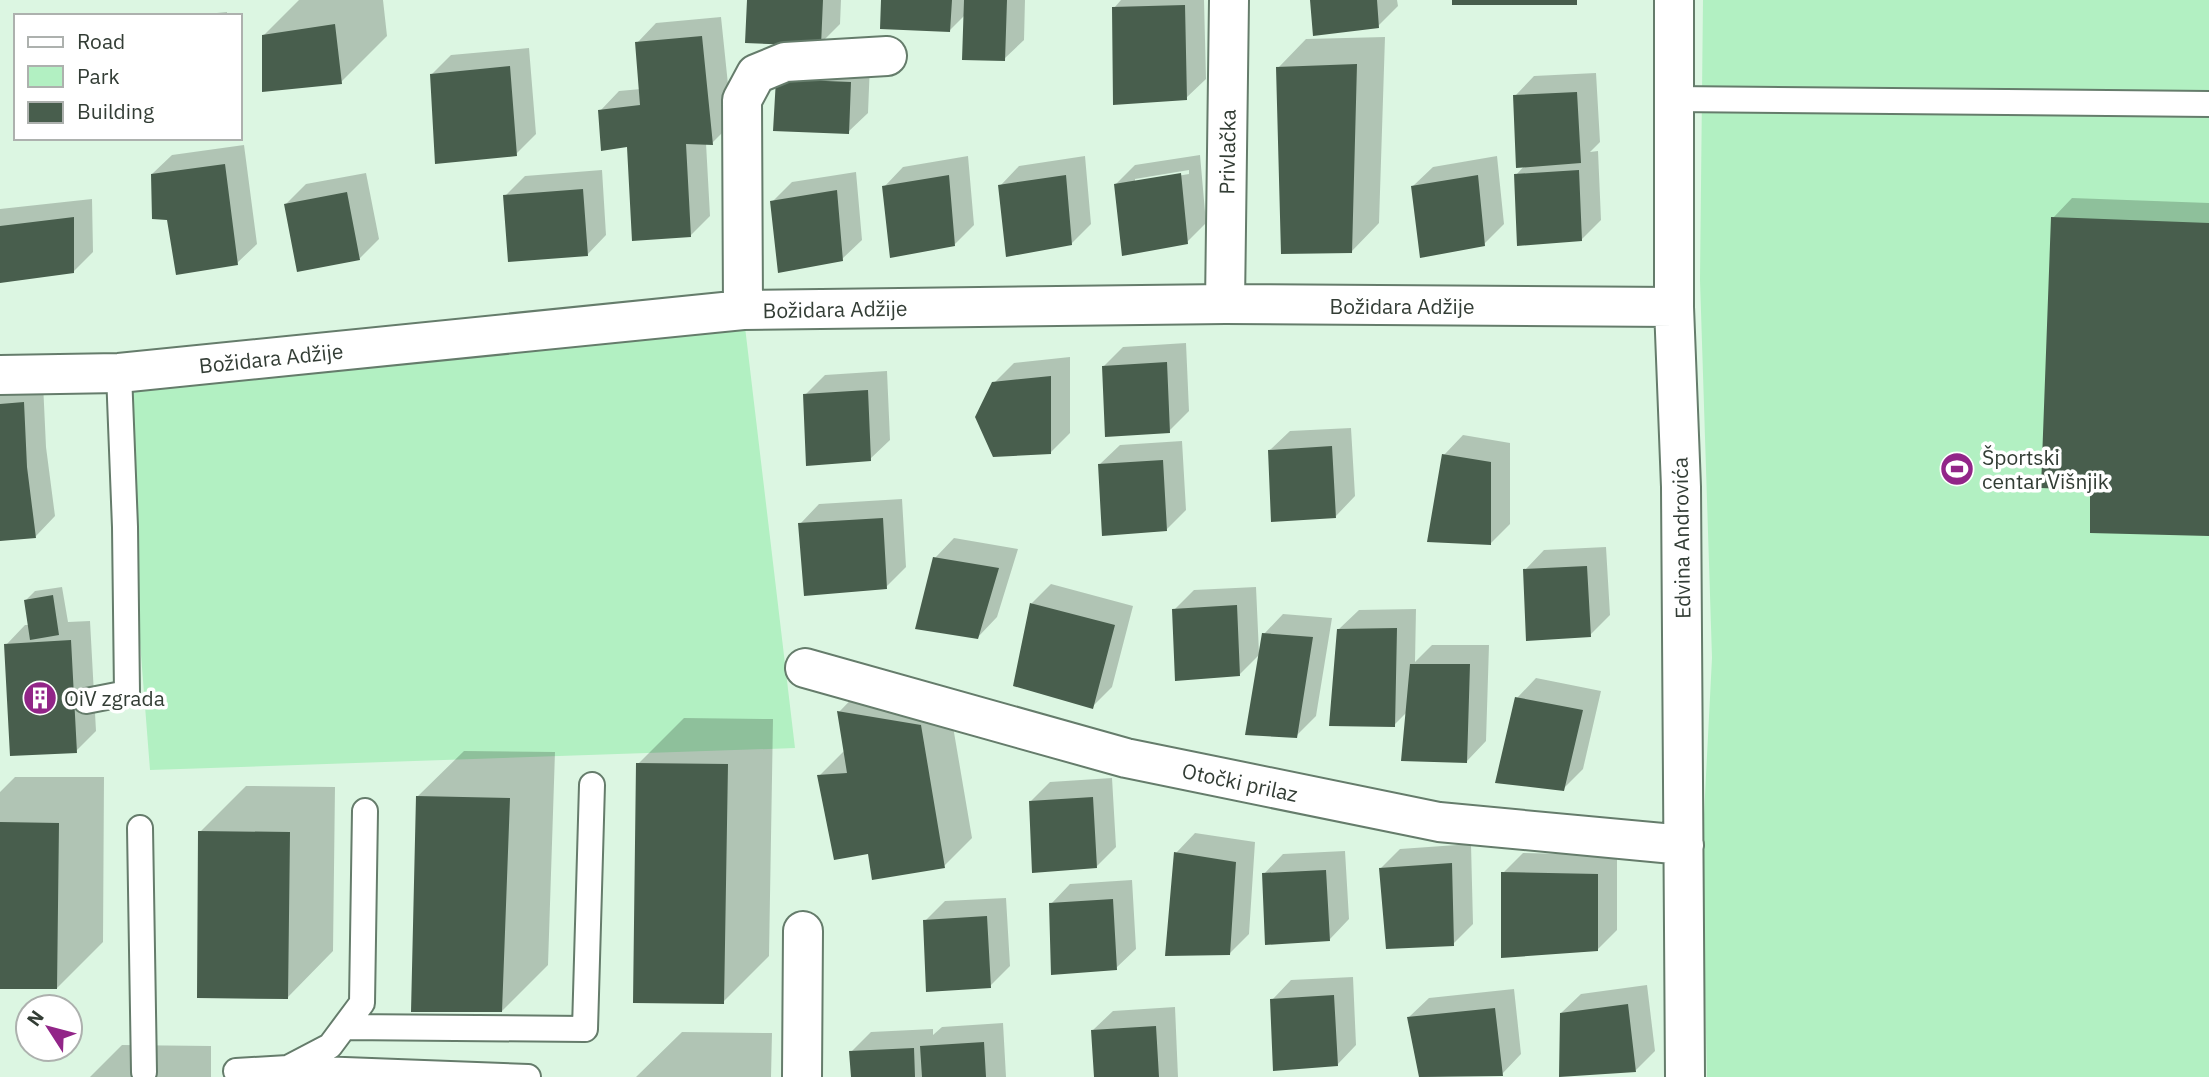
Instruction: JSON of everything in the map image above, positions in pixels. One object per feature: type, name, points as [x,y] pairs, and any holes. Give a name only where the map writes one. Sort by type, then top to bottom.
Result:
[{"type":"street","name":"Privlačka","points":[[1225,304],[1229,0]]},
{"type":"street","name":"Edvina Androvića","points":[[1674,0],[1674,307],[1681,487],[1685,1077]]},
{"type":"street","points":[[743,310],[742,100],[756,74],[785,62],[887,56]]},
{"type":"street","name":"Božidara Adžije","points":[[0,375],[119,373],[743,310],[1225,304],[1674,307]]},
{"type":"street","name":"Otočki prilaz","points":[[805,668],[1126,758],[1439,822],[1684,845]]},
{"type":"street","points":[[802,1077],[803,931]]},
{"type":"lane","points":[[1673,99],[2209,104]]},
{"type":"lane","points":[[86,701],[127,694],[126,541],[119,373]]},
{"type":"lane","points":[[345,1027],[585,1029],[592,785]]},
{"type":"lane","points":[[288,1068],[330,1046],[362,1003],[365,811]]},
{"type":"lane","points":[[141,828],[144,1072]]},
{"type":"lane","points":[[236,1071],[288,1068],[528,1077]]},
{"type":"green space","name":"Športski centar Višnjik","points":[[1703,0],[2209,0],[2209,1077],[1707,1077],[1702,854],[1712,658],[1700,280]]},
{"type":"green space","points":[[743,310],[795,748],[150,770],[119,373]]},
{"type":"building","points":[[747,0],[823,0],[821,46],[745,43]]},
{"type":"building","points":[[881,0],[952,0],[950,32],[880,29]]},
{"type":"building","points":[[964,0],[1007,0],[1005,61],[962,60]]},
{"type":"building","points":[[1310,0],[1377,0],[1379,28],[1313,36]]},
{"type":"building","points":[[1452,0],[1577,0],[1577,5],[1452,5]]},
{"type":"building","points":[[1185,5],[1187,100],[1113,105],[1112,7]]},
{"type":"building","points":[[335,24],[342,84],[262,92],[262,35]]},
{"type":"building","points":[[702,36],[713,145],[686,144],[691,237],[632,241],[627,147],[601,151],[598,110],[640,105],[635,42]]},
{"type":"building","points":[[1357,64],[1352,253],[1281,254],[1276,67]]},
{"type":"building","points":[[510,66],[517,156],[435,164],[430,74]]},
{"type":"building","points":[[776,79],[851,82],[849,134],[773,131]]},
{"type":"building","points":[[1577,92],[1581,163],[1516,168],[1513,95]]},
{"type":"building","points":[[225,164],[238,265],[176,275],[167,220],[152,219],[151,174]]},
{"type":"building","points":[[1579,170],[1582,241],[1517,246],[1514,174]]},
{"type":"building","points":[[1181,173],[1188,244],[1122,256],[1114,184]]},
{"type":"building","points":[[949,175],[955,246],[890,258],[882,186]]},
{"type":"building","points":[[1066,175],[1072,245],[1006,257],[998,185]]},
{"type":"building","points":[[1478,175],[1485,246],[1420,258],[1411,186]]},
{"type":"building","points":[[583,189],[588,256],[508,262],[503,195]]},
{"type":"building","points":[[837,190],[843,261],[778,273],[770,201]]},
{"type":"building","points":[[347,192],[360,260],[297,272],[284,204]]},
{"type":"building","points":[[74,217],[74,273],[0,283],[0,226]]},
{"type":"building","points":[[2051,217],[2209,223],[2209,536],[2090,533],[2090,490],[2041,488]]},
{"type":"building","points":[[1167,362],[1170,433],[1105,437],[1102,366]]},
{"type":"building","points":[[1051,376],[1051,454],[993,457],[975,417],[992,382]]},
{"type":"building","points":[[868,390],[871,461],[806,466],[803,394]]},
{"type":"building","points":[[24,402],[27,467],[36,538],[0,541],[0,404]]},
{"type":"building","points":[[1332,446],[1336,518],[1271,522],[1268,450]]},
{"type":"building","points":[[1442,454],[1491,462],[1491,545],[1427,542]]},
{"type":"building","points":[[1163,460],[1167,531],[1102,536],[1098,464]]},
{"type":"building","points":[[883,518],[887,589],[804,596],[798,523]]},
{"type":"building","points":[[933,557],[999,568],[978,639],[915,629]]},
{"type":"building","points":[[1587,566],[1591,637],[1526,641],[1523,569]]},
{"type":"building","points":[[53,595],[59,635],[30,640],[24,600]]},
{"type":"building","points":[[1030,603],[1115,625],[1093,709],[1013,686]]},
{"type":"building","points":[[1237,605],[1240,676],[1175,681],[1172,609]]},
{"type":"building","points":[[1397,628],[1395,727],[1329,726],[1337,629]]},
{"type":"building","points":[[1262,633],[1313,637],[1297,738],[1245,735]]},
{"type":"building","name":"OiV zgrada","points":[[71,640],[77,753],[10,756],[4,644]]},
{"type":"building","points":[[1410,664],[1470,664],[1467,763],[1401,761]]},
{"type":"building","points":[[1515,697],[1583,710],[1564,791],[1495,783]]},
{"type":"building","points":[[837,711],[921,725],[945,868],[872,880],[868,854],[834,860],[817,775],[847,773]]},
{"type":"building","points":[[636,763],[728,764],[724,1004],[633,1003]]},
{"type":"building","points":[[416,796],[510,798],[502,1012],[411,1012]]},
{"type":"building","points":[[1093,797],[1097,868],[1032,873],[1029,801]]},
{"type":"building","points":[[0,822],[59,823],[57,989],[0,989]]},
{"type":"building","points":[[198,831],[290,832],[288,999],[197,998]]},
{"type":"building","points":[[1174,852],[1236,862],[1230,955],[1165,956]]},
{"type":"building","points":[[1452,863],[1454,946],[1386,949],[1379,868]]},
{"type":"building","points":[[1326,870],[1330,941],[1265,945],[1262,873]]},
{"type":"building","points":[[1501,872],[1598,874],[1598,951],[1501,958]]},
{"type":"building","points":[[1113,899],[1117,970],[1051,975],[1049,903]]},
{"type":"building","points":[[987,916],[991,988],[926,992],[923,920]]},
{"type":"building","points":[[1334,995],[1338,1066],[1273,1071],[1270,999]]},
{"type":"building","points":[[1628,1004],[1636,1072],[1559,1077],[1560,1013]]},
{"type":"building","points":[[1495,1008],[1503,1076],[1419,1077],[1407,1017]]},
{"type":"building","points":[[1156,1026],[1159,1077],[1094,1077],[1091,1030]]},
{"type":"building","points":[[984,1042],[986,1077],[922,1077],[920,1046]]},
{"type":"building","points":[[914,1048],[915,1077],[851,1077],[849,1051]]},
{"type":"place","name":"Športski centar Višnjik","points":[[1957,469]]},
{"type":"place","name":"OiV zgrada","points":[[40,698]]}]
